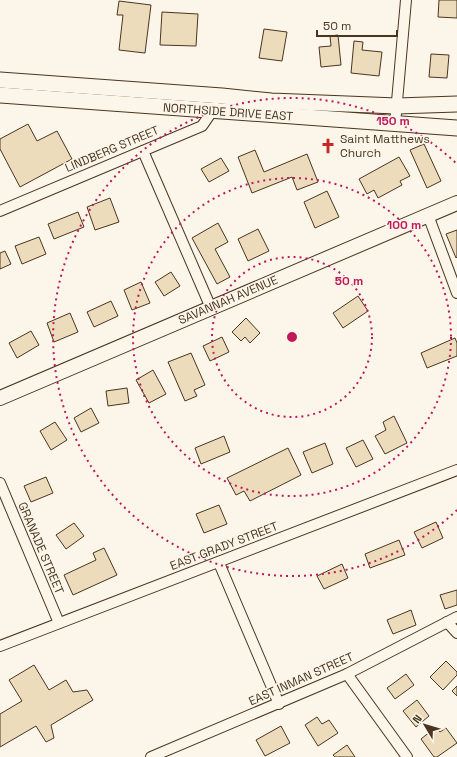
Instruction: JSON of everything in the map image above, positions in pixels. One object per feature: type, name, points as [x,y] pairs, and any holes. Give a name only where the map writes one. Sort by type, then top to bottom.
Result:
[{"type":"main road","name":"NORTHSIDE DRIVE EAST","points":[[0,80],[271,101],[397,106],[457,104]]},
{"type":"main road","name":"NORTHSIDE DRIVE EAST","points":[[0,95],[457,128]]},
{"type":"street","points":[[395,124],[406,0]]},
{"type":"street","name":"LINDBERG STREET","points":[[0,211],[202,126],[222,96]]},
{"type":"street","points":[[143,151],[211,308]]},
{"type":"street","name":"SAVANNAH AVENUE","points":[[0,398],[457,203]]},
{"type":"street","points":[[428,215],[457,293]]},
{"type":"street","name":"EAST GRADY STREET","points":[[0,646],[219,563],[457,470]]},
{"type":"street","name":"GRANADE STREET","points":[[0,483],[58,624]]},
{"type":"street","points":[[219,563],[279,704]]},
{"type":"street","name":"EAST INMAN STREET","points":[[151,757],[347,674],[457,617]]},
{"type":"street","points":[[447,622],[457,633]]},
{"type":"street","points":[[347,674],[407,757]]},
{"type":"building","points":[[439,0],[457,0],[457,18],[438,17]]},
{"type":"building","points":[[119,1],[151,5],[145,53],[119,50],[123,15],[117,15]]},
{"type":"building","points":[[162,12],[198,14],[196,46],[160,45]]},
{"type":"building","points":[[264,29],[287,32],[282,61],[259,58]]},
{"type":"building","points":[[338,35],[341,65],[321,67],[319,47],[331,46],[330,36]]},
{"type":"building","points":[[354,41],[363,42],[362,50],[382,52],[379,76],[351,73]]},
{"type":"building","points":[[431,54],[449,55],[447,78],[429,77]]},
{"type":"building","points":[[28,124],[37,141],[57,131],[72,159],[20,187],[0,149],[0,139]]},
{"type":"building","points":[[424,144],[441,181],[427,188],[410,150]]},
{"type":"building","points":[[255,150],[264,172],[307,154],[318,182],[297,190],[292,177],[252,193],[238,157]]},
{"type":"building","points":[[399,157],[410,176],[400,181],[402,185],[378,198],[374,190],[367,194],[359,179]]},
{"type":"building","points":[[221,158],[229,171],[209,182],[201,169]]},
{"type":"building","points":[[327,191],[339,217],[315,228],[304,202]]},
{"type":"building","points":[[110,198],[119,222],[95,230],[87,207]]},
{"type":"building","points":[[78,212],[84,227],[54,239],[48,224]]},
{"type":"building","points":[[218,223],[228,242],[215,249],[230,277],[217,284],[192,238]]},
{"type":"building","points":[[258,229],[269,251],[248,261],[238,239]]},
{"type":"building","points":[[457,230],[457,257],[456,258],[446,234]]},
{"type":"building","points":[[39,237],[46,254],[22,264],[15,246]]},
{"type":"building","points":[[5,251],[11,264],[0,269],[0,253]]},
{"type":"building","points":[[171,272],[180,286],[164,296],[155,282]]},
{"type":"building","points":[[141,282],[150,303],[132,310],[124,290]]},
{"type":"building","points":[[358,296],[368,311],[343,328],[333,313]]},
{"type":"building","points":[[111,301],[118,316],[94,327],[87,312]]},
{"type":"building","points":[[70,313],[78,332],[54,342],[47,323]]},
{"type":"building","points":[[246,318],[260,333],[250,343],[245,337],[241,341],[232,332]]},
{"type":"building","points":[[31,331],[39,345],[17,358],[9,343]]},
{"type":"building","points":[[222,337],[229,352],[210,361],[203,346]]},
{"type":"building","points":[[455,338],[457,343],[457,356],[427,368],[421,353]]},
{"type":"building","points":[[191,353],[205,385],[194,390],[197,396],[185,401],[168,362]]},
{"type":"building","points":[[153,370],[166,394],[149,403],[136,380]]},
{"type":"building","points":[[127,388],[129,403],[108,406],[106,391]]},
{"type":"building","points":[[91,408],[99,423],[81,432],[74,418]]},
{"type":"building","points":[[394,416],[407,443],[385,454],[375,436],[386,430],[383,422]]},
{"type":"building","points":[[55,422],[67,440],[51,450],[40,431]]},
{"type":"building","points":[[224,436],[230,452],[201,464],[195,448]]},
{"type":"building","points":[[363,440],[373,459],[356,467],[346,448]]},
{"type":"building","points":[[325,443],[333,464],[312,473],[303,452]]},
{"type":"building","points":[[288,448],[301,475],[250,501],[244,491],[236,495],[227,478]]},
{"type":"building","points":[[46,477],[53,493],[31,502],[24,486]]},
{"type":"building","points":[[219,505],[227,524],[204,533],[196,514]]},
{"type":"building","points":[[436,522],[443,538],[422,548],[414,532]]},
{"type":"building","points":[[74,523],[84,536],[66,549],[56,535]]},
{"type":"building","points":[[399,540],[405,555],[370,568],[365,554]]},
{"type":"building","points":[[104,548],[117,575],[73,595],[64,575],[96,560],[93,553]]},
{"type":"building","points":[[342,564],[348,578],[324,589],[317,576]]},
{"type":"building","points":[[457,590],[457,605],[445,609],[440,595]]},
{"type":"building","points":[[411,610],[416,625],[393,634],[387,620]]},
{"type":"building","points":[[446,661],[457,672],[457,675],[443,690],[430,677]]},
{"type":"building","points":[[34,665],[49,690],[66,680],[73,692],[87,690],[93,700],[51,725],[54,738],[46,742],[36,726],[0,747],[0,714],[22,701],[9,680]]},
{"type":"building","points":[[406,674],[414,685],[395,699],[387,688]]},
{"type":"building","points":[[457,686],[457,696],[452,691]]},
{"type":"building","points":[[417,700],[429,716],[416,727],[403,711]]},
{"type":"building","points":[[317,717],[322,724],[329,720],[338,733],[318,746],[305,725]]},
{"type":"building","points":[[281,726],[290,743],[265,756],[256,740]]},
{"type":"building","points":[[436,727],[440,732],[446,728],[457,743],[437,757],[434,757],[421,739]]},
{"type":"building","points":[[347,745],[355,757],[335,757],[333,755]]},
{"type":"place","name":"Saint Matthews Church","points":[[328,146]]}]
